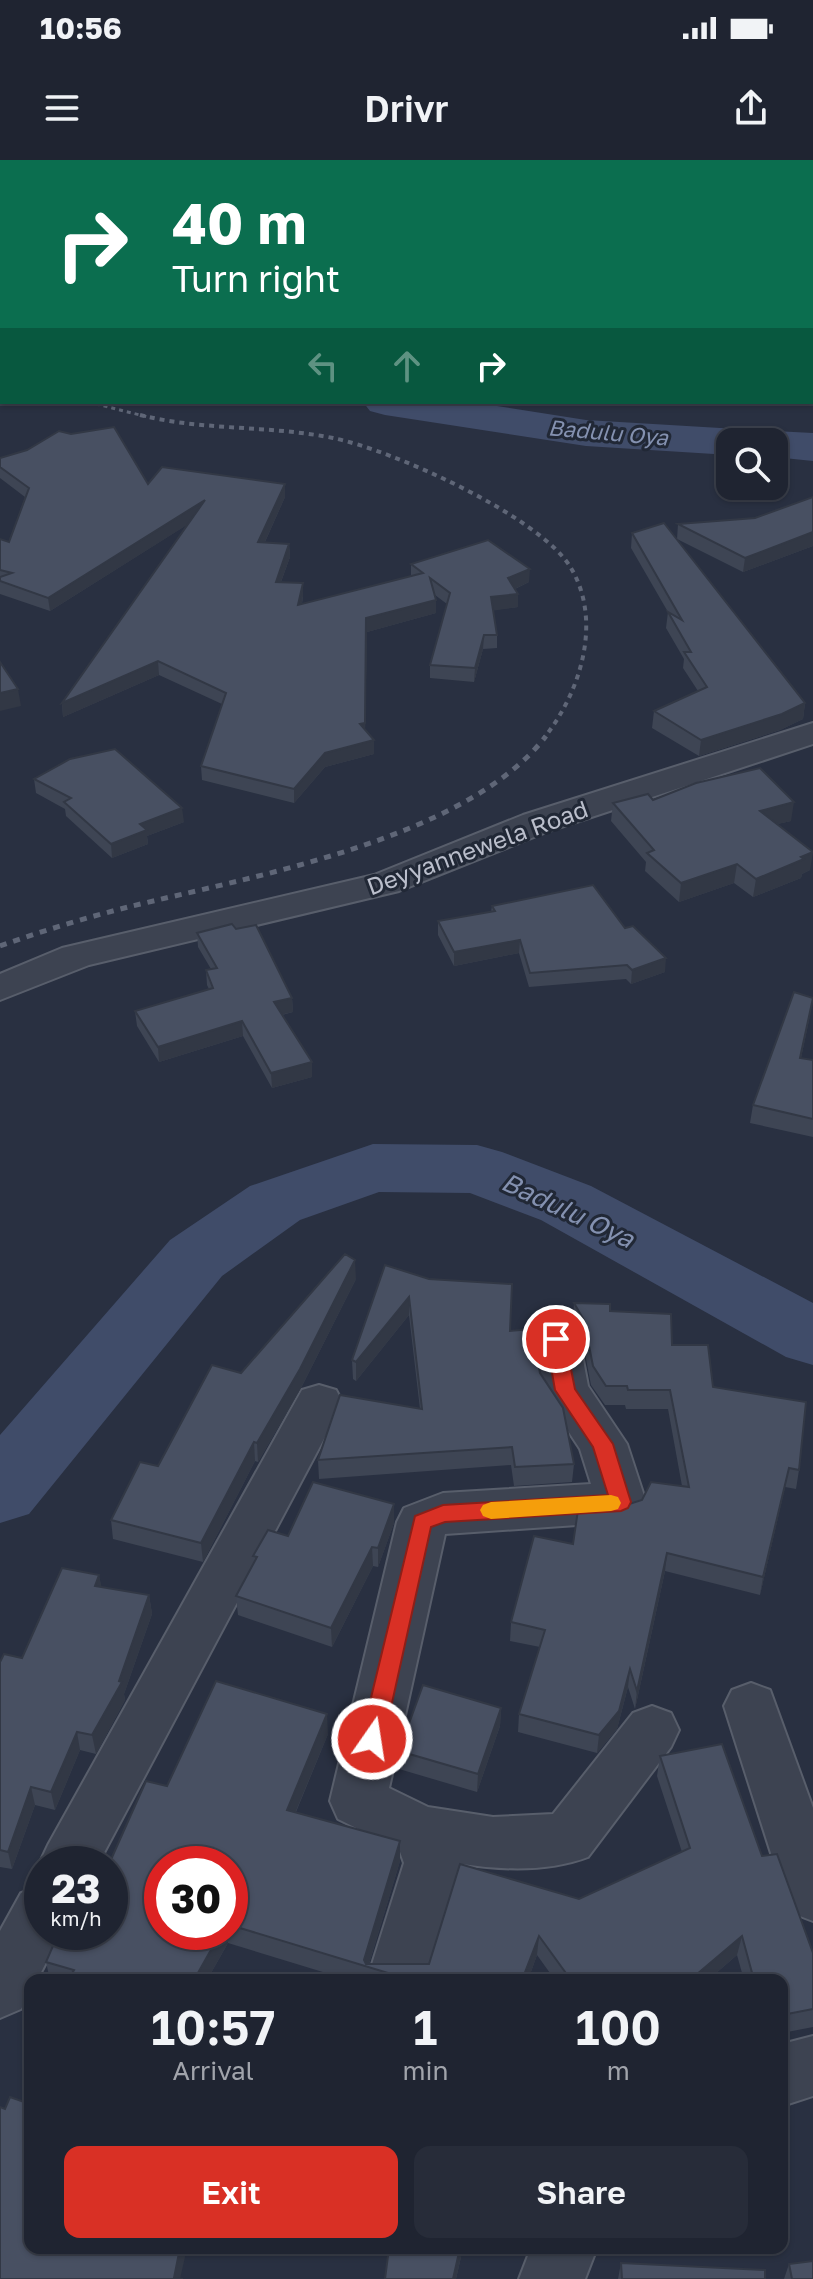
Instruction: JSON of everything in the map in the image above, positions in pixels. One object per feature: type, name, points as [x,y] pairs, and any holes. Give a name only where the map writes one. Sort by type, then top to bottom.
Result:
[{"type":"street","name":"Deyyannewela Road","points":[[0,988],[76,956],[386,883],[536,823],[813,733]]},
{"type":"street","points":[[556,1339],[565,1390],[603,1444],[621,1502],[443,1513],[422,1522],[358,1801],[422,1832],[493,1843],[568,1839],[652,1730]]},
{"type":"street","points":[[78,1846],[319,1403]]},
{"type":"street","points":[[751,1706],[813,1894]]},
{"type":"street","points":[[399,1974],[433,1863],[422,1832]]},
{"type":"street","points":[[0,1989],[24,1945]]},
{"type":"street","points":[[788,2073],[813,2066]]},
{"type":"street","points":[[552,2279],[562,2254]]},
{"type":"building","points":[[114,427],[148,484],[162,467],[285,484],[258,542],[289,544],[276,582],[303,583],[298,605],[423,573],[411,564],[488,540],[530,569],[508,578],[518,594],[491,597],[497,635],[484,635],[475,668],[430,665],[450,593],[430,578],[436,600],[366,618],[365,723],[360,724],[374,740],[325,753],[294,789],[201,766],[226,693],[158,661],[62,703],[205,500],[48,598],[0,581],[0,577],[12,573],[0,570],[0,539],[9,542],[29,488],[0,467],[0,458],[27,450],[59,431],[71,434]]},
{"type":"building","points":[[813,497],[813,532],[745,558],[678,524],[755,518]]},
{"type":"building","points":[[664,523],[805,703],[782,714],[701,740],[654,711],[707,687],[684,652],[691,652],[668,612],[682,620],[632,533]]},
{"type":"building","points":[[0,662],[18,689],[0,693]]},
{"type":"building","points":[[115,749],[182,808],[140,824],[147,830],[111,844],[64,802],[71,798],[34,779],[70,759]]},
{"type":"building","points":[[760,768],[794,802],[760,811],[813,852],[801,857],[804,859],[756,879],[737,864],[681,883],[647,853],[654,850],[613,803],[648,794],[653,800],[696,783]]},
{"type":"building","points":[[593,885],[625,928],[633,926],[666,958],[632,970],[627,965],[530,973],[520,940],[454,952],[438,921],[495,911],[492,906]]},
{"type":"building","points":[[232,924],[236,929],[256,925],[292,998],[274,1002],[312,1062],[271,1073],[242,1021],[158,1047],[135,1011],[213,988],[206,970],[217,968],[197,933]]},
{"type":"building","points":[[794,992],[813,998],[800,1058],[813,1060],[813,1119],[753,1105]]},
{"type":"building","points":[[345,1254],[355,1260],[300,1369],[257,1443],[254,1442],[201,1543],[111,1520],[140,1462],[158,1466],[212,1365],[241,1373]]},
{"type":"building","points":[[385,1265],[429,1279],[512,1284],[510,1331],[532,1329],[540,1373],[563,1408],[574,1464],[515,1467],[512,1447],[318,1460],[340,1395],[422,1409],[409,1297],[356,1362],[352,1360]]},
{"type":"building","points":[[574,1303],[610,1304],[610,1311],[671,1314],[672,1345],[708,1345],[713,1387],[806,1402],[799,1470],[789,1468],[763,1577],[667,1553],[637,1691],[630,1669],[619,1711],[599,1735],[519,1714],[545,1630],[511,1622],[534,1536],[573,1544],[578,1510],[623,1506],[642,1500],[651,1482],[689,1487],[670,1390],[628,1390],[627,1386],[606,1386],[593,1366],[584,1320]]},
{"type":"building","points":[[313,1482],[394,1504],[378,1548],[372,1547],[331,1628],[236,1596],[268,1530],[288,1536]]},
{"type":"building","points":[[62,1568],[99,1575],[95,1586],[149,1595],[119,1681],[122,1682],[92,1735],[77,1732],[51,1792],[31,1787],[8,1852],[0,1850],[0,1662],[4,1654],[22,1658]]},
{"type":"building","points":[[216,1681],[327,1714],[287,1810],[400,1841],[364,1960],[366,1964],[429,1964],[460,1864],[579,1899],[690,1848],[660,1756],[722,1744],[762,1856],[777,1854],[813,1953],[813,2009],[788,2014],[788,1974],[752,1974],[742,1936],[697,1974],[567,1974],[539,1936],[524,1974],[391,1974],[248,1930],[248,1846],[144,1846],[144,1950],[211,1950],[197,1974],[72,1974],[74,1970],[46,1962],[51,1950],[128,1950],[128,1846],[117,1846],[146,1781],[167,1786]]},
{"type":"building","points":[[423,1685],[501,1708],[478,1774],[399,1751]]},
{"type":"building","points":[[10,2097],[24,2102],[24,2254],[179,2254],[174,2278],[183,2279],[0,2279],[0,2107],[5,2109]]},
{"type":"building","points":[[388,2254],[459,2254],[453,2279],[385,2279]]},
{"type":"building","points":[[813,2261],[813,2279],[792,2279],[789,2264]]},
{"type":"building","points":[[621,2263],[765,2270],[765,2279],[622,2279]]},
{"type":"waterway","name":"Badulu Oya","points":[[398,404],[586,433],[716,441]]},
{"type":"waterway","name":"Badulu Oya","points":[[788,445],[813,447]]},
{"type":"waterway","name":"Badulu Oya","points":[[0,1491],[196,1258],[275,1203],[373,1168],[477,1169],[566,1203],[813,1337]]},
{"type":"railway","points":[[96,404],[140,415]]},
{"type":"railway","points":[[140,415],[188,424],[309,434],[359,445],[462,488],[529,527],[554,548],[571,568],[581,589],[585,611],[586,634],[577,679],[557,720],[544,738]]},
{"type":"railway","points":[[140,415],[148,417]]},
{"type":"railway","points":[[0,946],[112,911],[293,867],[411,827],[465,802],[510,772],[544,738]]},
{"type":"slow traffic","points":[[491,1510],[611,1503]]},
{"type":"route","points":[[372,1739],[422,1522],[443,1513],[621,1502],[603,1444],[565,1390],[556,1339]]}]
